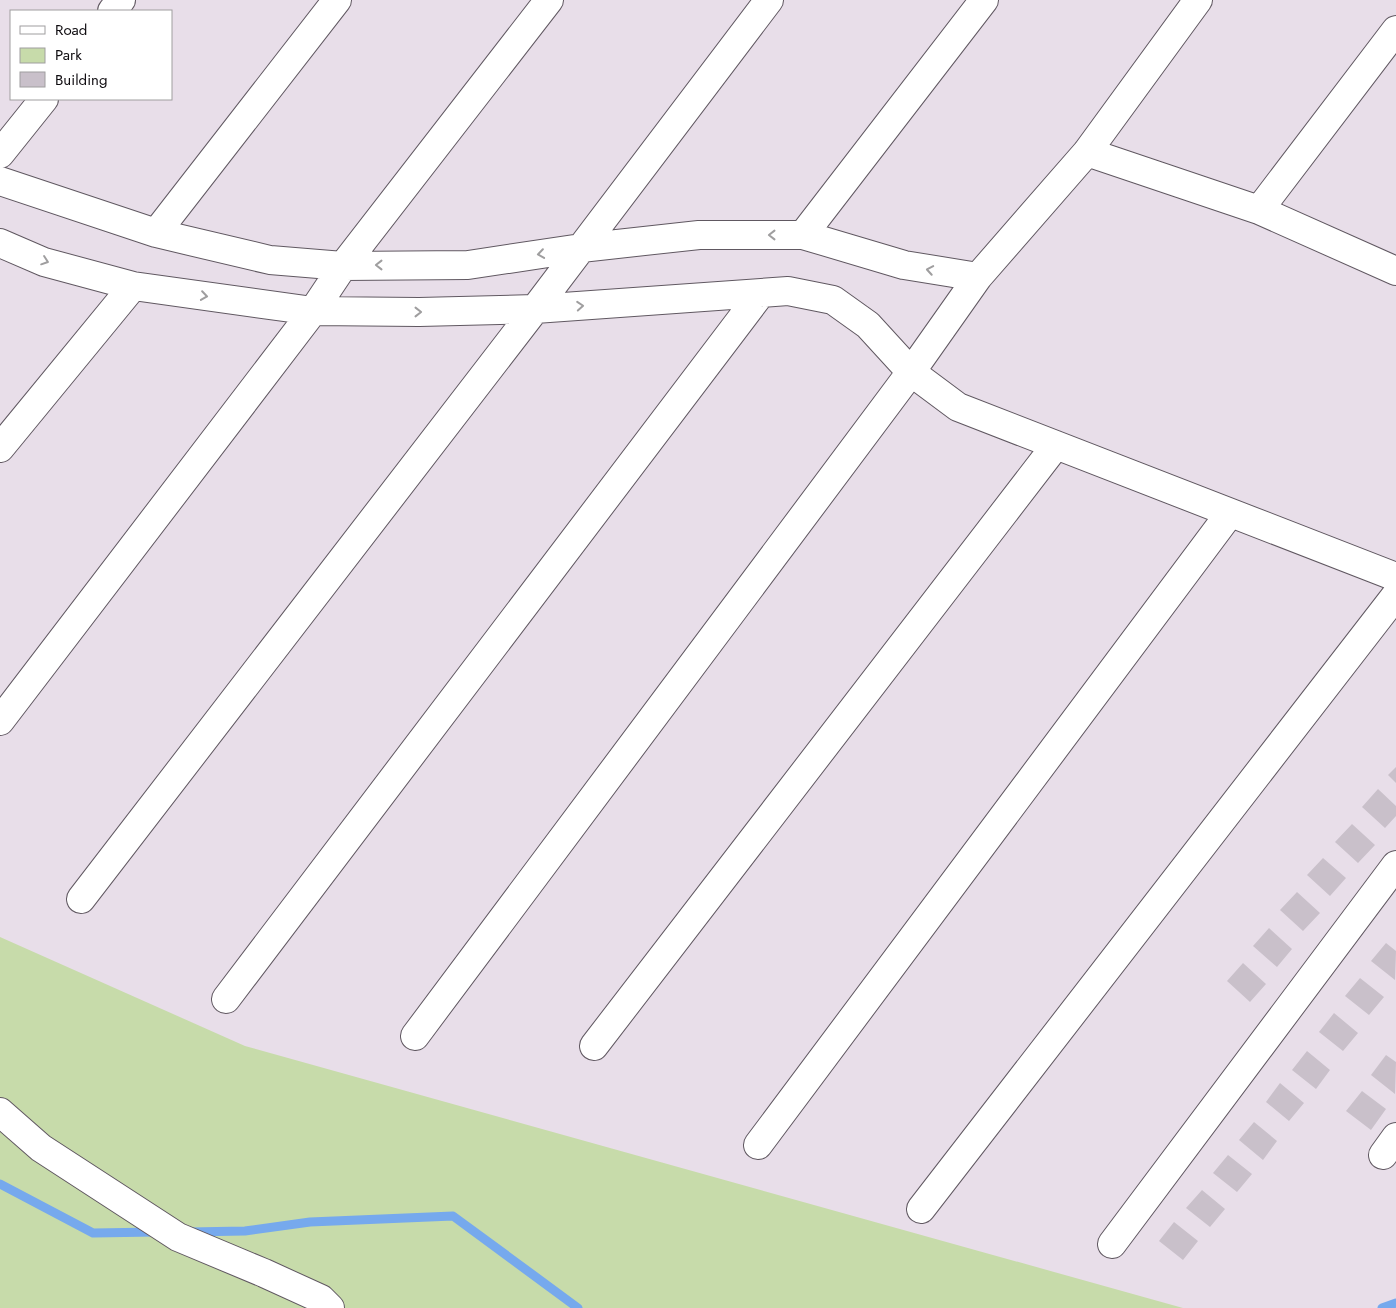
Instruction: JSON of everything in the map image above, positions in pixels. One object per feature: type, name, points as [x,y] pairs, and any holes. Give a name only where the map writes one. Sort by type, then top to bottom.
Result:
[{"type":"street","points":[[113,10],[121,0]]},
{"type":"street","points":[[156,233],[337,0]]},
{"type":"street","points":[[0,721],[313,311],[343,266],[549,0]]},
{"type":"street","points":[[81,899],[769,0]]},
{"type":"street","points":[[803,235],[984,0]]},
{"type":"street","points":[[415,1036],[911,372],[978,276],[1087,152],[1198,0]]},
{"type":"street","points":[[1259,210],[1396,30]]},
{"type":"street","points":[[0,154],[43,100]]},
{"type":"street","points":[[1087,152],[1259,210],[1396,271]]},
{"type":"street","points":[[0,181],[156,233],[270,260],[343,266],[468,265],[581,248],[699,235],[803,235],[904,266],[978,276]]},
{"type":"street","points":[[0,243],[44,262],[132,286],[313,311],[419,312],[534,309],[788,291],[833,300],[868,325],[911,372],[958,407],[1396,577]]},
{"type":"street","points":[[0,448],[132,286]]},
{"type":"street","points":[[226,999],[761,293]]},
{"type":"street","points":[[594,1046],[1056,445]]},
{"type":"street","points":[[758,1145],[1230,513]]},
{"type":"street","points":[[921,1209],[1396,594]]},
{"type":"street","points":[[1112,1244],[1396,865]]},
{"type":"street","points":[[0,1112],[41,1148],[178,1237],[264,1272],[321,1300],[330,1308]]},
{"type":"green space","points":[[0,937],[245,1046],[1183,1308],[0,1308]]},
{"type":"building","points":[[1396,767],[1396,783],[1388,775]]},
{"type":"building","points":[[1378,789],[1396,806],[1396,816],[1385,828],[1362,807]]},
{"type":"building","points":[[1352,824],[1375,845],[1358,863],[1335,842]]},
{"type":"building","points":[[1323,858],[1346,878],[1330,896],[1307,875]]},
{"type":"building","points":[[1297,892],[1320,913],[1303,931],[1280,910]]},
{"type":"building","points":[[1269,928],[1292,949],[1277,967],[1253,946]]},
{"type":"building","points":[[1386,943],[1396,951],[1395,980],[1371,961]]},
{"type":"building","points":[[1243,963],[1266,984],[1250,1002],[1227,981]]},
{"type":"building","points":[[1360,978],[1384,997],[1369,1015],[1345,996]]},
{"type":"building","points":[[1334,1013],[1358,1033],[1343,1051],[1319,1032]]},
{"type":"building","points":[[1307,1051],[1330,1070],[1316,1089],[1292,1070]]},
{"type":"building","points":[[1386,1055],[1396,1062],[1395,1094],[1371,1075]]},
{"type":"building","points":[[1280,1083],[1304,1103],[1289,1121],[1266,1102]]},
{"type":"building","points":[[1362,1091],[1386,1109],[1371,1130],[1346,1111]]},
{"type":"building","points":[[1254,1122],[1277,1141],[1263,1160],[1239,1140]]},
{"type":"building","points":[[1228,1155],[1252,1174],[1237,1192],[1213,1173]]},
{"type":"building","points":[[1202,1190],[1225,1209],[1210,1227],[1186,1208]]},
{"type":"building","points":[[1174,1222],[1198,1241],[1183,1260],[1159,1241]]},
{"type":"waterway","points":[[0,1184],[93,1233],[156,1232]]},
{"type":"waterway","points":[[189,1232],[245,1231],[310,1222],[453,1216],[578,1308]]},
{"type":"waterway","points":[[1382,1308],[1396,1303]]}]
